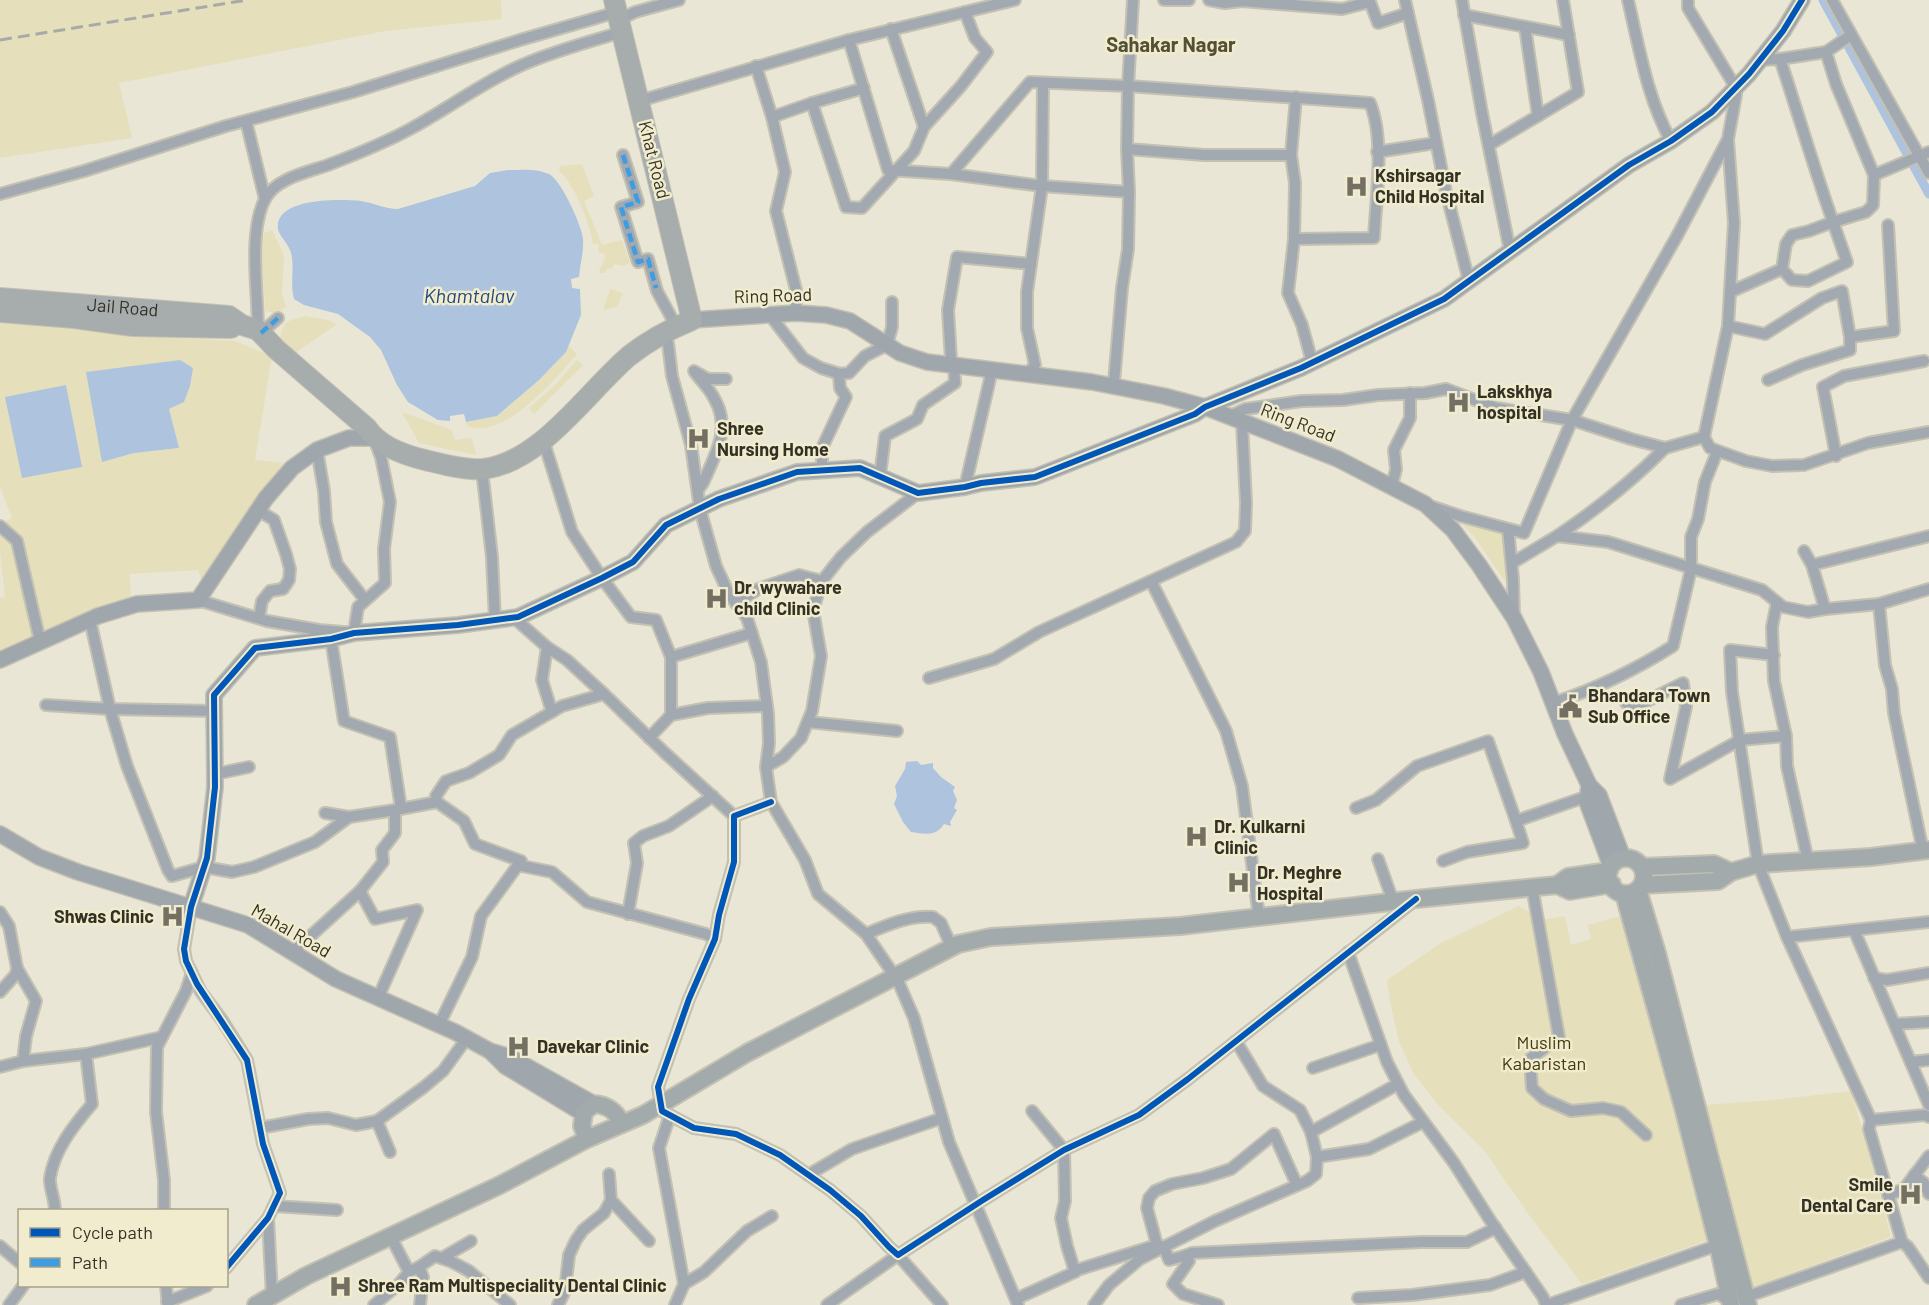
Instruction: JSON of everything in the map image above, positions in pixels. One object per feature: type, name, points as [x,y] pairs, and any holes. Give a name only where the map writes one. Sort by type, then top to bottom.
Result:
[{"type":"highway","name":"Khat Road","points":[[618,16],[639,101],[676,328]]},
{"type":"highway","name":"Jail Road","points":[[0,298],[230,316],[254,329],[368,428],[374,438],[407,456],[482,470]]},
{"type":"highway","name":"Jail Road","points":[[0,312],[133,326],[254,329]]},
{"type":"highway","points":[[482,470],[509,463],[526,454],[630,355],[676,328]]},
{"type":"main road","points":[[256,1305],[306,1276],[500,1185],[587,1139],[643,1115],[666,1110],[747,1053],[958,944],[991,937],[1180,926],[1532,888],[1557,885],[1568,877],[1718,881],[1731,872],[1758,864],[1926,851]]},
{"type":"main road","points":[[1623,878],[1633,859],[1642,867],[1714,864],[1731,872]]},
{"type":"main road","points":[[1623,878],[1657,953],[1718,1245],[1731,1296],[1739,1302]]},
{"type":"main road","points":[[1681,1072],[1739,1302]]},
{"type":"main road","points":[[587,1139],[582,1126],[589,1109],[603,1105],[616,1113],[622,1124]]},
{"type":"street","points":[[0,194],[84,171],[246,121],[353,92],[520,40],[679,0]]},
{"type":"street","points":[[639,101],[849,40],[1015,0]]},
{"type":"street","points":[[1111,386],[1114,382],[1128,249],[1130,192],[1127,150],[1128,86],[1133,0]]},
{"type":"street","points":[[1164,0],[1189,0]]},
{"type":"street","points":[[1209,0],[1225,3],[1316,3],[1342,9],[1370,2],[1377,23],[1408,13]]},
{"type":"street","points":[[1405,0],[1428,100],[1435,143],[1469,280]]},
{"type":"street","points":[[1462,0],[1510,250]]},
{"type":"street","points":[[1489,145],[1578,92],[1563,0]]},
{"type":"street","points":[[1628,0],[1646,77],[1671,141]]},
{"type":"street","points":[[1688,0],[1688,8],[1736,88],[1728,139],[1734,224],[1728,326],[1704,437],[1710,448],[1746,461],[1772,466],[1804,465],[1836,456],[1868,443],[1929,432]]},
{"type":"street","points":[[766,767],[783,757],[801,738],[812,711],[821,656],[813,610],[822,581],[841,557],[867,532],[918,494],[981,483],[1035,477],[1195,414],[1204,407],[1312,362],[1444,299],[1629,165],[1671,141],[1712,112],[1760,60],[1783,31],[1802,0]]},
{"type":"street","points":[[1832,0],[1924,154],[1929,173]]},
{"type":"street","points":[[812,104],[846,207],[862,207],[914,151],[924,127],[961,86],[987,52],[975,38],[965,12]]},
{"type":"street","points":[[1464,15],[1569,35]]},
{"type":"street","points":[[254,329],[258,298],[254,251],[260,214],[265,199],[272,190],[284,181],[371,149],[522,65],[565,49],[618,16]]},
{"type":"street","points":[[1525,27],[1538,116]]},
{"type":"street","points":[[891,29],[924,127]]},
{"type":"street","points":[[1760,60],[1826,52],[1851,35]]},
{"type":"street","points":[[849,40],[888,170],[951,174],[1042,186],[1130,192]]},
{"type":"street","points":[[1782,269],[1786,244],[1792,235],[1866,213],[1873,205],[1874,175],[1836,84],[1826,52]]},
{"type":"street","points":[[1780,59],[1846,262],[1808,281],[1792,280],[1782,269]]},
{"type":"street","points":[[756,66],[772,117],[785,172],[777,211],[796,290],[796,313]]},
{"type":"street","points":[[951,174],[1030,82],[1128,86],[1370,103],[1376,117],[1374,238],[1294,238]]},
{"type":"street","points":[[1026,375],[1035,365],[1027,328],[1027,292],[1042,186],[1043,82]]},
{"type":"street","points":[[772,117],[864,88]]},
{"type":"street","points":[[1296,97],[1291,155],[1295,183],[1294,238],[1288,293],[1302,325],[1312,362]]},
{"type":"street","points":[[246,121],[265,199]]},
{"type":"street","points":[[1425,504],[1524,533],[1572,420],[1677,236],[1728,139]]},
{"type":"street","points":[[1377,153],[1435,143]]},
{"type":"street","points":[[1127,150],[1204,155],[1291,155]]},
{"type":"street","points":[[1874,175],[1924,154]]},
{"type":"street","points":[[623,155],[638,202],[621,207],[634,263],[648,259],[656,288],[676,328],[668,343],[671,371],[691,445],[700,509],[716,566],[729,594],[747,618],[761,662],[767,706],[769,743],[766,767],[771,802],[805,860],[818,894],[866,934],[895,977],[914,1018],[949,1142],[1017,1302],[1077,1270],[1160,1246],[1307,1181],[1316,1174],[1317,1157],[1311,1132],[1300,1110],[1263,1086],[1236,1041]]},
{"type":"street","points":[[1850,337],[1894,331],[1888,225]]},
{"type":"street","points":[[880,476],[885,436],[917,419],[923,405],[955,383],[948,310],[957,257],[1031,264]]},
{"type":"street","points":[[1730,292],[1782,269]]},
{"type":"street","points":[[1728,326],[1766,334],[1822,298],[1842,291],[1850,350],[1802,364],[1768,380]]},
{"type":"street","points":[[769,314],[803,358],[821,368],[840,374],[849,373],[865,356],[887,345],[892,327],[892,302]]},
{"type":"street","name":"Ring Road","points":[[676,328],[769,314],[826,315],[850,321],[900,353],[927,362],[1111,386],[1164,396],[1204,407],[1338,459],[1425,504],[1453,530],[1514,618],[1541,672],[1588,790],[1587,802],[1623,878]]},
{"type":"street","points":[[254,329],[278,318]]},
{"type":"street","points":[[1836,456],[1823,387],[1844,376],[1924,361]]},
{"type":"street","points":[[965,487],[990,379],[989,370]]},
{"type":"street","points":[[671,371],[694,371],[708,379],[726,379]]},
{"type":"street","points":[[694,371],[715,399],[722,418],[722,436],[698,490]]},
{"type":"street","points":[[822,470],[822,448],[846,397],[840,388],[840,374]]},
{"type":"street","points":[[928,678],[994,659],[1039,632],[1236,542],[1245,531],[1246,503],[1235,419],[1245,409],[1302,401],[1343,400],[1446,389],[1496,408],[1572,420],[1665,448]]},
{"type":"street","points":[[1392,486],[1396,469],[1394,450],[1410,418],[1410,393]]},
{"type":"street","points":[[1512,562],[1557,536],[1592,512],[1639,474],[1665,448],[1704,437]]},
{"type":"street","points":[[198,600],[266,498],[292,468],[317,450],[349,438],[374,438],[381,457],[390,502],[384,549],[385,583],[358,606],[354,633]]},
{"type":"street","points":[[543,439],[572,532],[631,617],[656,620],[671,657],[671,715]]},
{"type":"street","points":[[317,450],[324,490],[326,522],[337,564],[365,600]]},
{"type":"street","points":[[1553,703],[1587,692],[1624,675],[1673,646],[1691,569],[1690,537],[1698,519],[1705,482],[1717,452]]},
{"type":"street","points":[[0,660],[90,620],[137,604],[198,600],[259,618],[319,630],[354,633],[458,625],[518,617],[633,562],[666,525],[719,499],[797,472],[860,468],[918,494]]},
{"type":"street","points":[[482,470],[492,557],[495,620]]},
{"type":"street","points":[[258,510],[274,520],[290,569],[289,580],[283,589],[270,591],[262,601],[259,618]]},
{"type":"street","points":[[0,526],[17,541],[40,641]]},
{"type":"street","points":[[1508,529],[1514,618]]},
{"type":"street","points":[[1557,536],[1608,542],[1762,590],[1783,607],[1808,612],[1879,604],[1929,589]]},
{"type":"street","points":[[1812,565],[1929,536]]},
{"type":"street","points":[[1804,551],[1812,565],[1825,609]]},
{"type":"street","points":[[736,604],[758,589],[799,575],[822,581]]},
{"type":"street","points":[[1151,581],[1226,731],[1242,786],[1259,917]]},
{"type":"street","points":[[1777,602],[1772,627],[1774,681],[1786,736],[1787,766],[1808,861]]},
{"type":"street","points":[[1879,604],[1885,664],[1892,689],[1894,713],[1926,851]]},
{"type":"street","points":[[513,617],[547,647],[567,660],[734,816],[734,862],[719,915],[715,939],[688,999],[658,1087],[666,1110],[659,1148],[684,1284],[675,1305]]},
{"type":"street","points":[[90,620],[110,709],[127,766],[172,876],[204,867],[232,872],[254,867],[315,842],[349,817]]},
{"type":"street","points":[[228,1266],[268,1218],[280,1194],[263,1144],[246,1060],[222,1020],[206,999],[192,973],[184,949],[191,907],[207,858],[215,774],[214,695],[255,648],[331,639],[354,633]]},
{"type":"street","points":[[671,657],[752,633]]},
{"type":"street","points":[[293,951],[360,891],[383,862],[382,850],[395,832],[398,809],[390,736],[344,721],[331,639]]},
{"type":"street","points":[[547,647],[542,680],[552,712]]},
{"type":"street","points":[[1774,655],[1730,650],[1732,692],[1758,864],[1787,937],[1871,1120],[1869,1129],[1902,1242],[1908,1247],[1929,1278]]},
{"type":"street","points":[[1626,703],[1639,705],[1683,683],[1686,707],[1670,779],[1740,740],[1786,736]]},
{"type":"street","points":[[437,802],[436,796],[446,781],[469,773],[499,755],[512,735],[561,706],[604,694]]},
{"type":"street","points":[[46,705],[214,711]]},
{"type":"street","points":[[649,738],[671,715],[708,708],[767,706]]},
{"type":"street","points":[[808,722],[897,731]]},
{"type":"street","points":[[1356,808],[1376,800],[1417,766],[1488,741],[1523,843],[1467,852],[1443,861]]},
{"type":"street","points":[[215,774],[249,767]]},
{"type":"street","points":[[1516,821],[1588,790]]},
{"type":"street","points":[[628,914],[637,863],[634,843],[643,836],[669,826],[712,796]]},
{"type":"street","points":[[325,813],[349,817],[437,802],[464,821],[475,844],[521,861],[522,866],[552,872],[587,902],[706,934],[715,939]]},
{"type":"street","points":[[734,816],[771,802]]},
{"type":"street","name":"Mahal Road","points":[[0,834],[39,857],[78,872],[248,925],[336,979],[467,1038],[490,1051],[505,1066],[589,1109]]},
{"type":"street","points":[[1378,859],[1393,902]]},
{"type":"street","points":[[439,1024],[472,957],[481,916],[521,861]]},
{"type":"street","points":[[1532,888],[1559,1036],[1530,1059],[1532,1088],[1544,1099],[1571,1112],[1604,1108],[1622,1112],[1646,1135]]},
{"type":"street","points":[[360,891],[375,919],[417,910],[378,998]]},
{"type":"street","points":[[827,1305],[898,1255],[1064,1150],[1139,1115],[1416,899]]},
{"type":"street","points":[[0,912],[9,926],[17,968],[36,1001],[26,1036],[23,1061]]},
{"type":"street","points":[[866,934],[912,917],[933,917],[941,923],[952,948]]},
{"type":"street","points":[[1787,937],[1929,922]]},
{"type":"street","points":[[1854,930],[1929,1105]]},
{"type":"street","points":[[1348,952],[1380,1045],[1398,1084],[1544,1297],[1546,1305],[1718,1245]]},
{"type":"street","points":[[0,992],[16,974],[17,968]]},
{"type":"street","points":[[164,1209],[164,1180],[156,1112],[157,1047],[186,991],[192,973]]},
{"type":"street","points":[[1874,978],[1887,980],[1929,973]]},
{"type":"street","points":[[1895,1024],[1929,1022]]},
{"type":"street","points":[[0,1067],[23,1061],[86,1054],[162,1037]]},
{"type":"street","points":[[260,1128],[308,1119],[328,1119],[356,1125],[377,1121],[443,1071],[467,1038]]},
{"type":"street","points":[[1312,1068],[1380,1045]]},
{"type":"street","points":[[55,1209],[50,1180],[57,1157],[72,1128],[92,1104],[86,1054]]},
{"type":"street","points":[[1911,1062],[1929,1060]]},
{"type":"street","points":[[1311,1132],[1398,1084]]},
{"type":"street","points":[[666,1110],[694,1128],[736,1134],[780,1155],[861,1216],[942,1305]]},
{"type":"street","points":[[1032,1111],[1064,1150],[1065,1201],[1061,1218],[1075,1272]]},
{"type":"street","points":[[1871,1120],[1925,1115],[1929,1117]]},
{"type":"street","points":[[808,1175],[852,1149],[942,1118]]},
{"type":"street","points":[[377,1121],[390,1152]]},
{"type":"street","points":[[1317,1157],[1370,1149],[1423,1122]]},
{"type":"street","points":[[1297,1185],[1274,1134],[1231,1169],[1203,1178],[1172,1184],[1155,1191],[1149,1198],[1147,1208],[1160,1246],[1169,1260],[1192,1253],[1467,1242],[1496,1228]]},
{"type":"street","points":[[1888,1195],[1904,1189],[1929,1156]]},
{"type":"street","points":[[558,1305],[565,1291],[569,1256],[576,1240],[583,1230],[604,1213],[611,1200],[609,1174]]},
{"type":"street","points":[[1914,1176],[1924,1184],[1929,1194]]},
{"type":"street","points":[[611,1200],[649,1241]]},
{"type":"street","points":[[274,1206],[337,1210]]},
{"type":"street","points":[[684,1284],[704,1272],[747,1231],[772,1216]]},
{"type":"street","points":[[268,1218],[272,1296]]},
{"type":"street","points":[[391,1237],[414,1269],[423,1277],[420,1305]]},
{"type":"street","points":[[442,1258],[471,1241]]},
{"type":"street","points":[[1681,1305],[1718,1294],[1739,1302],[1902,1242]]},
{"type":"street","points":[[0,1246],[18,1261]]},
{"type":"street","points":[[1094,1305],[1109,1286],[1140,1259],[1160,1246]]},
{"type":"street","points":[[374,1305],[414,1269],[435,1256],[469,1271],[510,1305]]},
{"type":"street","points":[[1184,1257],[1189,1261],[1173,1284],[1183,1294],[1218,1305]]},
{"type":"street","points":[[1358,1298],[1412,1295],[1491,1285],[1526,1272]]},
{"type":"street","points":[[9,1305],[22,1287]]},
{"type":"street","points":[[166,1287],[167,1304],[205,1287]]},
{"type":"green space","points":[[0,0],[501,0],[502,19],[385,31],[119,83],[132,138],[0,158]]},
{"type":"green space","points":[[582,164],[594,196],[584,201],[602,245],[622,240],[630,263],[624,266],[614,264],[612,269],[607,268],[605,273],[599,271],[606,255],[598,252],[599,244],[593,244],[581,205],[559,171],[560,166]]},
{"type":"green space","points":[[272,230],[284,256],[282,293],[286,307],[276,313],[265,311],[262,262],[264,233]]},
{"type":"green space","points":[[610,289],[623,293],[617,307],[603,310]]},
{"type":"green space","points":[[305,316],[337,324],[295,353],[280,338],[287,322]]},
{"type":"green space","points":[[0,321],[125,335],[235,341],[272,356],[255,460],[283,463],[203,585],[198,570],[130,574],[131,603],[0,651],[0,598],[5,597],[0,552],[0,524],[12,518],[0,487]],"holes":[[[190,386],[184,402],[169,409],[179,448],[134,453],[102,462]]]},
{"type":"green space","points":[[568,346],[577,354],[528,405],[497,425],[481,428],[467,426],[466,422],[498,416],[539,380],[566,352]]},
{"type":"green space","points":[[577,360],[583,365],[534,414],[529,408],[554,386]]},
{"type":"green space","points":[[402,412],[452,430],[455,440],[472,438],[476,455],[419,443]]},
{"type":"green space","points":[[1462,524],[1504,534],[1509,587],[1476,539]]},
{"type":"green space","name":"Muslim Kabaristan","points":[[1519,906],[1543,920],[1565,916],[1571,945],[1591,939],[1588,925],[1621,916],[1630,936],[1708,1240],[1582,1284],[1529,1215],[1484,1150],[1439,1106],[1414,1074],[1399,1042],[1387,980],[1441,943]]},
{"type":"green space","points":[[1851,1091],[1891,1237],[1745,1290],[1703,1105]]},
{"type":"water","name":"Khamtalav","points":[[534,170],[549,174],[559,185],[570,204],[583,239],[579,277],[571,279],[572,288],[580,289],[581,315],[566,352],[539,380],[497,416],[466,422],[464,414],[450,416],[450,421],[438,420],[408,402],[397,385],[381,350],[370,337],[338,314],[304,305],[294,299],[291,253],[278,229],[280,219],[287,211],[311,202],[361,201],[398,209],[475,186],[490,173]]},
{"type":"water","points":[[180,360],[193,368],[184,402],[169,409],[179,448],[134,453],[102,462],[86,372]]},
{"type":"water","points":[[66,385],[82,467],[22,478],[5,397]]},
{"type":"water","points":[[917,761],[921,765],[933,763],[933,768],[941,777],[955,787],[953,791],[957,800],[954,808],[957,810],[950,822],[951,826],[944,824],[937,831],[929,834],[911,832],[894,804],[897,796],[895,786],[905,769],[906,762]]},
{"type":"waterway","points":[[1823,0],[1929,194]]},
{"type":"railway","points":[[0,40],[247,0]]},
{"type":"marked path","points":[[623,155],[638,202],[621,207],[638,262],[648,259],[656,288]]},
{"type":"marked path","points":[[261,333],[278,318]]},
{"type":"cycle path","points":[[228,1266],[268,1218],[280,1193],[263,1144],[247,1060],[197,984],[186,961],[184,949],[191,907],[207,858],[215,787],[214,695],[255,648],[331,639],[354,633],[458,625],[518,617],[633,562],[666,525],[719,499],[797,472],[860,468],[918,493],[1035,477],[1195,414],[1205,407],[1301,368],[1444,299],[1629,165],[1671,141],[1712,112],[1749,74],[1783,31],[1802,0]]},
{"type":"cycle path","points":[[771,802],[734,816],[734,862],[719,915],[715,939],[689,999],[658,1087],[662,1111],[694,1128],[736,1134],[780,1155],[830,1190],[861,1216],[898,1255],[1064,1150],[1139,1115],[1416,899]]},
{"type":"place","name":"Kshirsagar Child Hospital","points":[[1357,186]]},
{"type":"place","name":"Lakskhya hospital","points":[[1459,402]]},
{"type":"place","name":"Shree Nursing Home","points":[[699,439]]},
{"type":"place","name":"Dr. wywahare child Clinic","points":[[716,598]]},
{"type":"place","name":"Bhandara Town Sub Office","points":[[1570,706]]},
{"type":"place","name":"Dr. Kulkarni Clinic","points":[[1196,837]]},
{"type":"place","name":"Dr. Meghre Hospital","points":[[1239,883]]},
{"type":"place","name":"Shwas Clinic","points":[[172,917]]},
{"type":"place","name":"Davekar Clinic","points":[[519,1047]]},
{"type":"place","name":"Smile Dental Care","points":[[1911,1195]]},
{"type":"place","name":"Shree Ram Multispeciality Dental Clinic","points":[[340,1286]]},
{"type":"district","name":"Sahakar Nagar","points":[[1171,45]]}]
